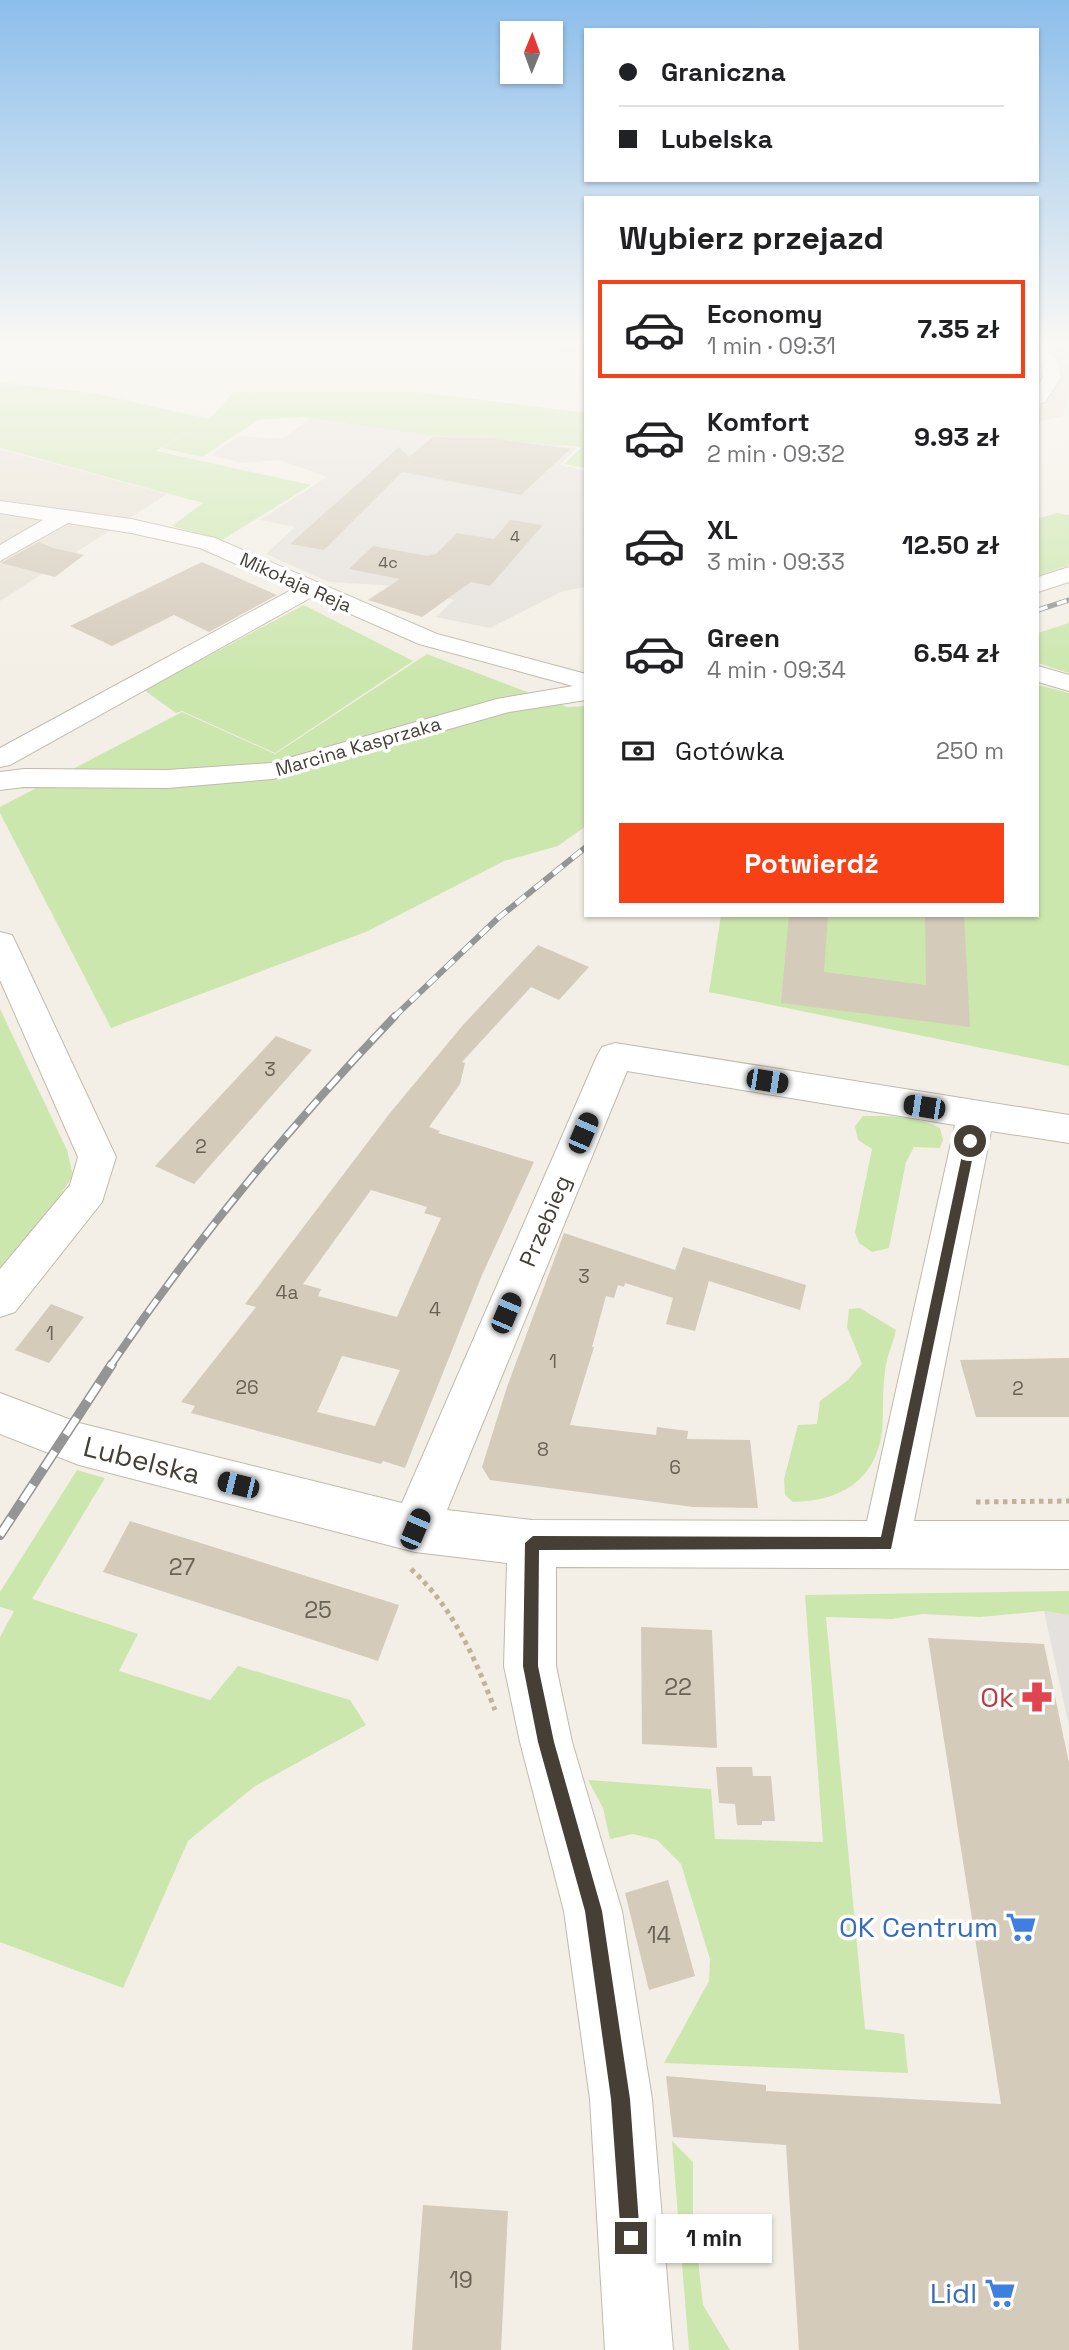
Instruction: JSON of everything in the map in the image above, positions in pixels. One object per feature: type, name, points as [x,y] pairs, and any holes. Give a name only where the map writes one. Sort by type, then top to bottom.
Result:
[{"type":"street","name":"Mikołaja Reja","points":[[0,507],[131,526],[207,543],[314,587],[369,616],[428,639],[584,681]]},
{"type":"street","points":[[0,554],[65,516]]},
{"type":"street","points":[[1039,585],[1069,574]]},
{"type":"street","points":[[0,759],[314,587]]},
{"type":"street","points":[[1039,674],[1069,683]]},
{"type":"street","name":"Marcina Kasprzaka","points":[[0,781],[24,778],[167,779],[273,771],[506,705],[584,692]]},
{"type":"street","points":[[0,943],[97,1157],[88,1191],[0,1299]]},
{"type":"street","name":"Przebieg","points":[[410,1547],[615,1056],[976,1115]]},
{"type":"street","points":[[886,1544],[976,1115],[1069,1129]]},
{"type":"street","name":"Lubelska","points":[[0,1413],[61,1438],[410,1547],[533,1543],[1069,1545]]},
{"type":"street","points":[[533,1543],[530,1666],[546,1742],[593,1911],[621,2099],[639,2350]]},
{"type":"path","points":[[962,1502],[1069,1502]]},
{"type":"path","points":[[410,1547],[423,1578],[454,1624],[487,1689],[496,1715]]},
{"type":"shaded area","points":[[0,455],[21,455],[167,494],[0,601]]},
{"type":"shaded area","points":[[211,455],[570,455],[560,465],[584,471],[584,587],[563,591],[490,628],[436,617],[454,600],[399,586],[329,582],[266,554],[295,527],[260,520],[327,477],[279,460],[241,463]]},
{"type":"shaded area","points":[[1044,1611],[1069,1615],[1069,1726]]},
{"type":"green space","points":[[25,455],[173,455],[311,485],[222,540],[172,526],[203,503]]},
{"type":"green space","points":[[574,455],[584,455],[584,468],[564,464]]},
{"type":"green space","points":[[1057,513],[1069,515],[1069,565],[1039,576],[1039,519]]},
{"type":"green space","points":[[304,605],[413,661],[275,753],[182,711],[176,713],[144,690]]},
{"type":"green space","points":[[1069,623],[1069,673],[1039,663],[1039,633]]},
{"type":"green space","points":[[427,654],[567,707],[584,706],[584,827],[558,846],[504,861],[368,931],[111,1028],[0,813],[0,807],[182,712],[275,754]]},
{"type":"green space","points":[[1039,685],[1069,693],[1069,1066],[709,992],[721,917],[1039,917]]},
{"type":"green space","points":[[0,1009],[67,1150],[73,1176],[0,1283]]},
{"type":"green space","points":[[863,1116],[902,1117],[922,1121],[940,1128],[943,1140],[940,1148],[914,1147],[906,1162],[889,1248],[872,1252],[859,1243],[855,1232],[872,1149],[858,1140],[855,1126]]},
{"type":"green space","points":[[860,1308],[896,1330],[886,1367],[882,1432],[878,1449],[863,1476],[840,1493],[810,1501],[793,1502],[785,1495],[784,1479],[798,1425],[817,1424],[820,1401],[847,1381],[862,1364],[847,1327],[849,1309]]},
{"type":"green space","points":[[77,1470],[105,1478],[32,1599],[138,1634],[119,1671],[210,1700],[238,1666],[350,1700],[366,1725],[255,1786],[188,1841],[123,1988],[0,1942],[0,1637],[14,1611],[0,1607],[0,1592]]},
{"type":"green space","points":[[1069,1591],[1069,1615],[1044,1611],[980,1617],[923,1614],[892,1619],[826,1617],[865,2029],[904,2034],[908,2073],[664,2063],[709,1981],[710,1959],[681,1864],[657,1840],[633,1834],[610,1839],[603,1808],[588,1780],[711,1789],[715,1839],[823,1842],[805,1595]]},
{"type":"green space","points":[[672,2141],[693,2162],[693,2213],[703,2305],[730,2350],[689,2350]]},
{"type":"building","points":[[390,455],[409,457],[412,455],[564,455],[521,495],[402,472],[324,550],[290,544]]},
{"type":"building","points":[[510,520],[543,525],[490,586],[471,582],[422,617],[368,600],[400,579],[349,569],[373,546],[427,556],[436,554],[457,533],[494,539]]},
{"type":"building","points":[[39,542],[84,555],[55,577],[1,563]]},
{"type":"building","points":[[202,562],[277,595],[209,632],[174,615],[112,646],[70,626]]},
{"type":"building","points":[[789,917],[828,917],[824,972],[926,985],[925,917],[964,917],[970,1027],[781,1003]]},
{"type":"building","points":[[538,945],[589,967],[559,1000],[531,987],[462,1062],[465,1063],[460,1084],[429,1127],[440,1131],[438,1133],[534,1162],[482,1275],[405,1468],[191,1413],[195,1406],[181,1402],[256,1307],[245,1304],[390,1113],[463,1025]],"holes":[[[371,1190],[427,1207],[424,1213],[441,1218],[397,1317],[318,1296],[321,1289],[303,1284]],[[342,1356],[400,1370],[375,1426],[317,1412]]]},
{"type":"building","points":[[276,1036],[312,1050],[194,1184],[155,1166]]},
{"type":"building","points":[[564,1233],[675,1270],[683,1247],[806,1285],[800,1310],[709,1281],[695,1331],[666,1324],[673,1298],[625,1283],[624,1287],[618,1285],[614,1298],[606,1296],[594,1347],[570,1425],[656,1435],[657,1427],[688,1431],[687,1439],[750,1440],[758,1508],[693,1507],[490,1480],[482,1467],[507,1387]]},
{"type":"building","points":[[51,1304],[84,1317],[49,1363],[15,1350]]},
{"type":"building","points":[[1069,1358],[1069,1417],[976,1417],[960,1360]]},
{"type":"building","points":[[130,1521],[399,1605],[378,1661],[103,1572]]},
{"type":"building","points":[[641,1627],[712,1630],[717,1748],[642,1744]]},
{"type":"building","name":"OK Centrum","points":[[928,1638],[1044,1644],[1069,1763],[1069,2350],[799,2350],[786,2145],[673,2137],[666,2076],[766,2085],[766,2091],[1001,2104]]},
{"type":"building","points":[[716,1767],[752,1767],[753,1776],[771,1776],[775,1821],[762,1821],[762,1825],[737,1825],[735,1804],[719,1803]]},
{"type":"building","points":[[668,1880],[695,1976],[649,1990],[625,1893]]},
{"type":"building","points":[[423,2205],[508,2211],[501,2350],[412,2350]]},
{"type":"railway","points":[[1039,610],[1069,600]]},
{"type":"railway","points":[[394,1017],[497,919],[584,849]]},
{"type":"railway","points":[[111,1365],[210,1229],[319,1099],[394,1017]]},
{"type":"railway","points":[[0,1535],[112,1364]]},
{"type":"place","name":"Ok","points":[[1037,1697]]},
{"type":"place","name":"OK Centrum","points":[[1021,1927]]},
{"type":"place","name":"Lidl","points":[[1000,2293]]},
{"type":"route","points":[[631,2238],[621,2099],[593,1911],[546,1742],[530,1666],[533,1543],[886,1544],[970,1141]]}]
